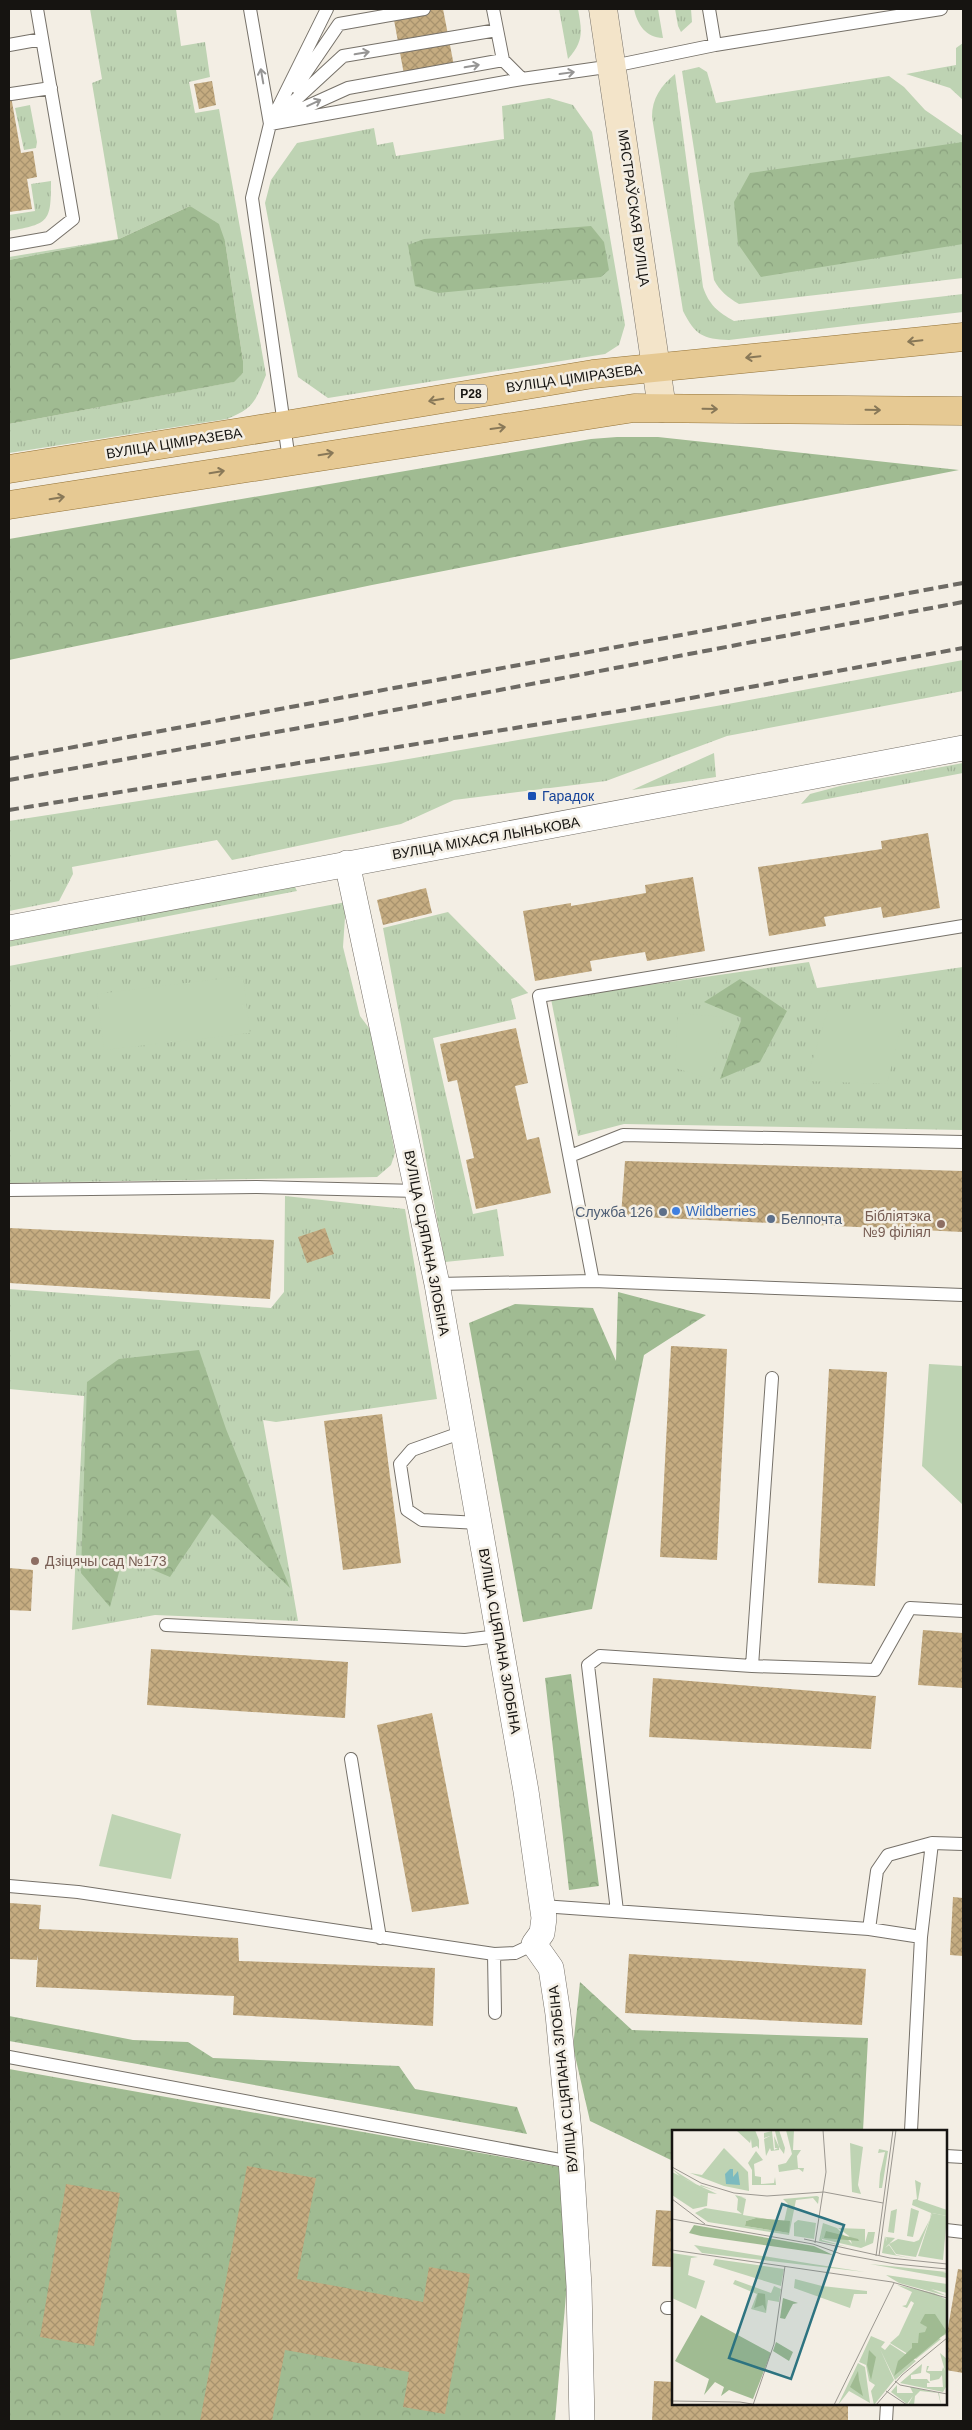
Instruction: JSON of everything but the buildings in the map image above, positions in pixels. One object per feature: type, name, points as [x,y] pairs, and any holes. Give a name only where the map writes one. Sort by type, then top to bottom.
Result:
[{"type":"main road","name":"ВУЛІЦА ЦІМІРАЗЕВА","points":[[9,469],[285,426],[593,374],[657,366],[963,337]]},
{"type":"main road","points":[[9,505],[289,460],[634,408],[963,411]]},
{"type":"street","name":"МЯСТРАЎСКАЯ ВУЛІЦА","points":[[603,9],[613,66],[662,408]]},
{"type":"street","name":"ВУЛІЦА МІХАСЯ ЛЫНЬКОВА","points":[[9,928],[347,863],[614,816],[963,748]]},
{"type":"street","name":"ВУЛІЦА СЦЯПАНА ЗЛОБІНА","points":[[347,863],[437,1284],[526,1791],[544,1918],[542,1933],[534,1944],[551,1968],[558,2014],[571,2162],[579,2286],[582,2421]]},
{"type":"lane","points":[[9,244],[49,238],[73,219],[37,9]]},
{"type":"lane","points":[[250,9],[270,124]]},
{"type":"lane","points":[[289,460],[252,198],[270,124],[326,9]]},
{"type":"lane","points":[[270,124],[338,24],[424,9]]},
{"type":"lane","points":[[494,9],[503,60],[522,79]]},
{"type":"lane","points":[[709,9],[715,45]]},
{"type":"lane","points":[[270,124],[522,79],[613,66],[715,45],[941,9]]},
{"type":"lane","points":[[270,124],[343,56],[497,30]]},
{"type":"lane","points":[[9,45],[42,40]]},
{"type":"lane","points":[[270,124],[348,88],[503,60]]},
{"type":"lane","points":[[11,94],[51,88]]},
{"type":"lane","points":[[593,1281],[539,996],[963,926]]},
{"type":"lane","points":[[570,1156],[624,1136],[963,1142]]},
{"type":"lane","points":[[9,1190],[256,1187],[418,1191]]},
{"type":"lane","points":[[437,1284],[593,1281],[963,1295]]},
{"type":"lane","points":[[752,1666],[772,1378]]},
{"type":"lane","points":[[463,1432],[412,1450],[400,1464],[406,1510],[422,1520],[479,1523]]},
{"type":"lane","points":[[617,1911],[588,1665],[600,1656],[752,1666],[875,1670],[910,1608],[963,1611]]},
{"type":"lane","points":[[166,1625],[465,1640],[498,1636]]},
{"type":"lane","points":[[351,1759],[380,1938]]},
{"type":"lane","points":[[868,1929],[877,1871],[888,1855],[932,1843],[963,1844]]},
{"type":"lane","points":[[911,2130],[921,1938],[932,1843]]},
{"type":"lane","points":[[9,1886],[78,1892],[494,1954],[515,1953],[534,1944]]},
{"type":"lane","points":[[542,1906],[868,1929],[921,1938]]},
{"type":"lane","points":[[494,1954],[495,2013]]},
{"type":"lane","points":[[9,2057],[571,2162]]},
{"type":"lane","points":[[947,2156],[963,2157]]},
{"type":"lane","points":[[947,2230],[963,2232]]},
{"type":"lane","points":[[886,2421],[888,2405]]},
{"type":"green space","points":[[90,9],[176,9],[181,46],[205,42],[210,77],[189,82],[195,113],[219,109],[266,375],[252,403],[243,411],[227,419],[9,453],[9,424],[233,382],[243,373],[243,361],[225,241],[190,206],[119,239],[9,260],[9,257],[118,239],[92,83],[102,79]]},
{"type":"green space","points":[[559,9],[578,9],[580,24],[579,41],[568,59]]},
{"type":"green space","points":[[634,9],[658,9],[663,38],[652,36],[643,29],[637,20]]},
{"type":"green space","points":[[675,9],[691,9],[692,22],[681,32],[678,26]]},
{"type":"green space","points":[[963,43],[963,100],[950,88],[906,74],[956,65],[956,48]]},
{"type":"green space","points":[[699,67],[707,72],[716,103],[889,76],[904,87],[925,110],[963,136],[963,278],[739,304],[727,296],[714,280],[682,71]]},
{"type":"green space","points":[[675,74],[703,287],[708,299],[719,311],[734,321],[963,294],[963,312],[729,340],[706,337],[696,330],[683,311],[652,117],[652,110],[658,93]]},
{"type":"green space","points":[[549,98],[573,105],[592,132],[625,325],[619,345],[605,354],[328,398],[298,377],[265,203],[271,180],[297,143],[374,128],[377,145],[393,142],[396,156],[504,139],[502,106]]},
{"type":"green space","points":[[30,105],[37,142],[36,148],[24,150],[15,108]]},
{"type":"green space","points":[[963,142],[963,244],[761,277],[738,244],[734,202],[750,173]]},
{"type":"green space","points":[[51,181],[49,213],[45,218],[33,226],[9,231],[9,215],[35,211],[31,184]]},
{"type":"green space","points":[[190,206],[219,224],[225,241],[243,361],[243,373],[234,382],[9,424],[9,260],[119,239]]},
{"type":"green space","points":[[591,226],[604,242],[609,270],[601,277],[438,293],[415,286],[408,245],[424,239]]},
{"type":"green space","points":[[658,437],[959,470],[372,585],[9,660],[9,539],[591,439]]},
{"type":"green space","points":[[963,660],[963,691],[727,736],[606,781],[454,800],[401,824],[232,860],[217,840],[72,867],[73,874],[59,901],[9,911],[9,821],[385,763],[728,704]]},
{"type":"green space","points":[[714,753],[716,777],[632,790]]},
{"type":"green space","points":[[963,763],[963,773],[801,804],[810,794],[840,786]]},
{"type":"green space","points":[[294,885],[297,891],[9,947],[9,941]]},
{"type":"green space","points":[[346,902],[343,947],[360,1016],[372,1032],[395,1153],[391,1165],[377,1177],[9,1183],[9,966]]},
{"type":"green space","points":[[448,912],[528,993],[511,999],[516,1019],[433,1038],[473,1214],[497,1209],[504,1256],[445,1262],[383,928]]},
{"type":"green space","points":[[809,962],[817,988],[963,967],[963,1130],[624,1124],[578,1136],[551,999]]},
{"type":"green space","points":[[243,976],[250,1033],[104,1050],[97,994]]},
{"type":"green space","points":[[740,979],[787,1011],[760,1062],[720,1079],[742,1018],[704,1002]]},
{"type":"green space","points":[[828,1010],[904,1014],[887,1084],[806,1081]]},
{"type":"green space","points":[[678,1013],[724,1017],[711,1079],[675,1068]]},
{"type":"green space","points":[[285,1196],[405,1209],[437,1399],[276,1422],[263,1420],[298,1621],[155,1615],[72,1630],[84,1396],[9,1389],[9,1289],[271,1308],[284,1292]]},
{"type":"green space","points":[[618,1292],[706,1315],[644,1355],[592,1609],[523,1622],[469,1323],[515,1304],[593,1308],[616,1361]]},
{"type":"green space","points":[[199,1350],[226,1429],[290,1588],[212,1514],[170,1577],[123,1557],[110,1607],[81,1573],[87,1382],[119,1359]]},
{"type":"green space","points":[[929,1364],[963,1366],[963,1505],[922,1466]]},
{"type":"green space","points":[[571,1674],[599,1886],[569,1890],[545,1678]]},
{"type":"green space","points":[[112,1814],[181,1834],[171,1879],[99,1866]]},
{"type":"green space","points":[[580,1982],[632,2030],[868,2038],[863,2130],[672,2130],[672,2161],[590,2121],[573,2047]]},
{"type":"green space","points":[[9,2016],[133,2040],[188,2042],[213,2058],[399,2066],[415,2089],[517,2107],[527,2134],[9,2041]]},
{"type":"green space","points":[[9,2069],[565,2168],[570,2249],[555,2421],[9,2421]]},
{"type":"railway","points":[[9,759],[963,583]]},
{"type":"railway","points":[[9,780],[310,726],[963,602]]},
{"type":"railway","points":[[9,810],[620,711],[963,648]]},
{"type":"place","name":"Гарадок","points":[[532,796]]},
{"type":"place","name":"Wildberries","points":[[676,1211]]},
{"type":"place","name":"Служба 126","points":[[663,1212]]},
{"type":"place","name":"Белпочта","points":[[771,1219]]},
{"type":"place","name":"Бібліятэка №9 філіял","points":[[941,1224]]},
{"type":"place","name":"Дзіцячы сад №173","points":[[35,1561]]}]
